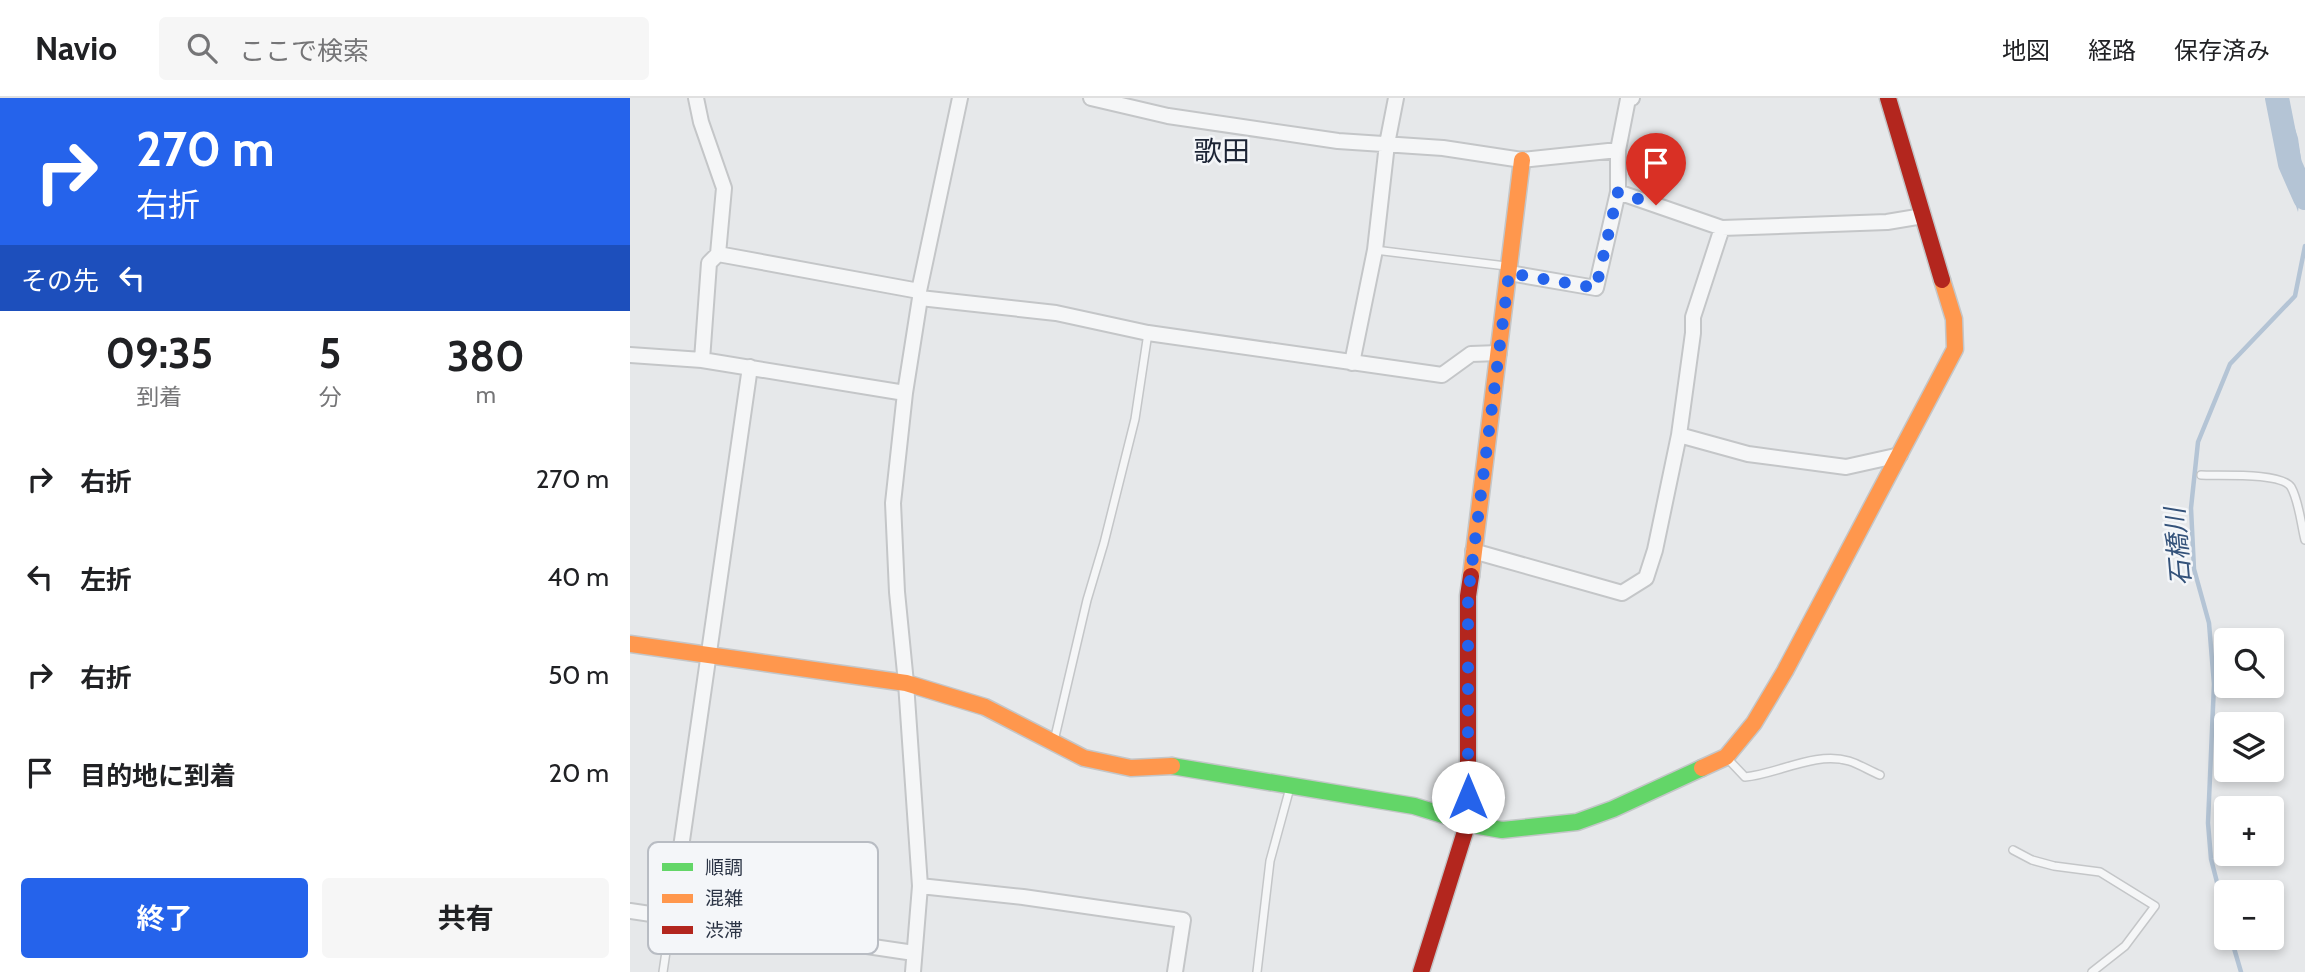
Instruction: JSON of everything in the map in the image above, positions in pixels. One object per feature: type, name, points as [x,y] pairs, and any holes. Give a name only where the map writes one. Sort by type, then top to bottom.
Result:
[{"type":"street","points":[[696,98],[701,122],[724,188],[718,254],[709,262],[702,360]]},
{"type":"street","points":[[913,972],[920,886],[897,592],[893,503],[905,393],[920,295],[960,98]]},
{"type":"street","points":[[1091,98],[1168,116],[1338,141],[1443,148],[1522,160],[1619,150]]},
{"type":"street","points":[[1352,363],[1375,250],[1387,144],[1396,98]]},
{"type":"street","points":[[1510,270],[1596,288],[1618,192],[1619,150],[1629,98]]},
{"type":"street","points":[[630,644],[906,683],[985,707],[1084,758],[1131,768],[1177,766],[1291,784],[1414,806],[1502,830],[1577,822],[1613,809],[1726,757],[1754,723],[1785,671],[1955,349],[1954,319],[1888,98]]},
{"type":"street","points":[[1421,972],[1468,822],[1468,596],[1522,160]]},
{"type":"street","points":[[1618,192],[1722,228],[1887,222],[1923,216]]},
{"type":"street","points":[[1473,551],[1622,593],[1646,578],[1655,550],[1679,435],[1693,317],[1722,228]]},
{"type":"street","points":[[718,254],[920,295],[1056,313],[1148,332],[1442,375],[1471,354],[1499,353]]},
{"type":"street","points":[[630,355],[702,360],[905,393]]},
{"type":"street","points":[[681,842],[750,367]]},
{"type":"street","points":[[1679,435],[1748,454],[1846,467],[1900,455]]},
{"type":"street","points":[[920,886],[1183,920],[1175,972]]},
{"type":"street","points":[[630,911],[648,914]]},
{"type":"street","points":[[878,948],[914,953]]},
{"type":"lane","points":[[1375,250],[1510,270]]},
{"type":"lane","points":[[1054,742],[1087,600],[1135,419],[1148,332]]},
{"type":"lane","points":[[2201,475],[2274,478],[2286,482],[2292,489],[2305,540]]},
{"type":"lane","points":[[1726,757],[1745,777],[1827,759],[1848,761],[1880,775]]},
{"type":"lane","points":[[1257,972],[1270,861],[1291,784]]},
{"type":"lane","points":[[2013,850],[2032,860],[2054,866],[2100,873],[2155,906],[2125,946],[2092,972]]},
{"type":"lane","points":[[663,972],[666,954]]},
{"type":"water","points":[[2270,98],[2285,98],[2298,138],[2303,173],[2298,212],[2288,181]]},
{"type":"waterway","points":[[2277,98],[2290,164],[2305,198]]},
{"type":"waterway","name":"石橋川","points":[[2216,880],[2211,859],[2208,823],[2214,684],[2209,623],[2194,569],[2191,508],[2198,442],[2230,364],[2295,296],[2305,246]]},
{"type":"waterway","name":"石橋川","points":[[2235,950],[2241,972]]},
{"type":"traffic: fast","points":[[1172,766],[1414,806],[1479,826],[1502,830],[1577,822],[1613,809],[1702,768]]},
{"type":"traffic: slow","points":[[1471,576],[1522,160]]},
{"type":"traffic: slow","points":[[1702,768],[1726,757],[1754,723],[1785,671],[1955,349],[1954,319],[1942,280]]},
{"type":"traffic: slow","points":[[630,644],[906,683],[985,707],[1084,758],[1131,768],[1172,766]]},
{"type":"traffic: jam","points":[[1888,98],[1942,280]]},
{"type":"traffic: jam","points":[[1421,972],[1468,822],[1468,596],[1471,576]]},
{"type":"district","name":"歌田","points":[[1222,151]]},
{"type":"route","points":[[1468,797],[1468,596],[1509,273],[1596,288],[1618,192],[1656,205]]}]
